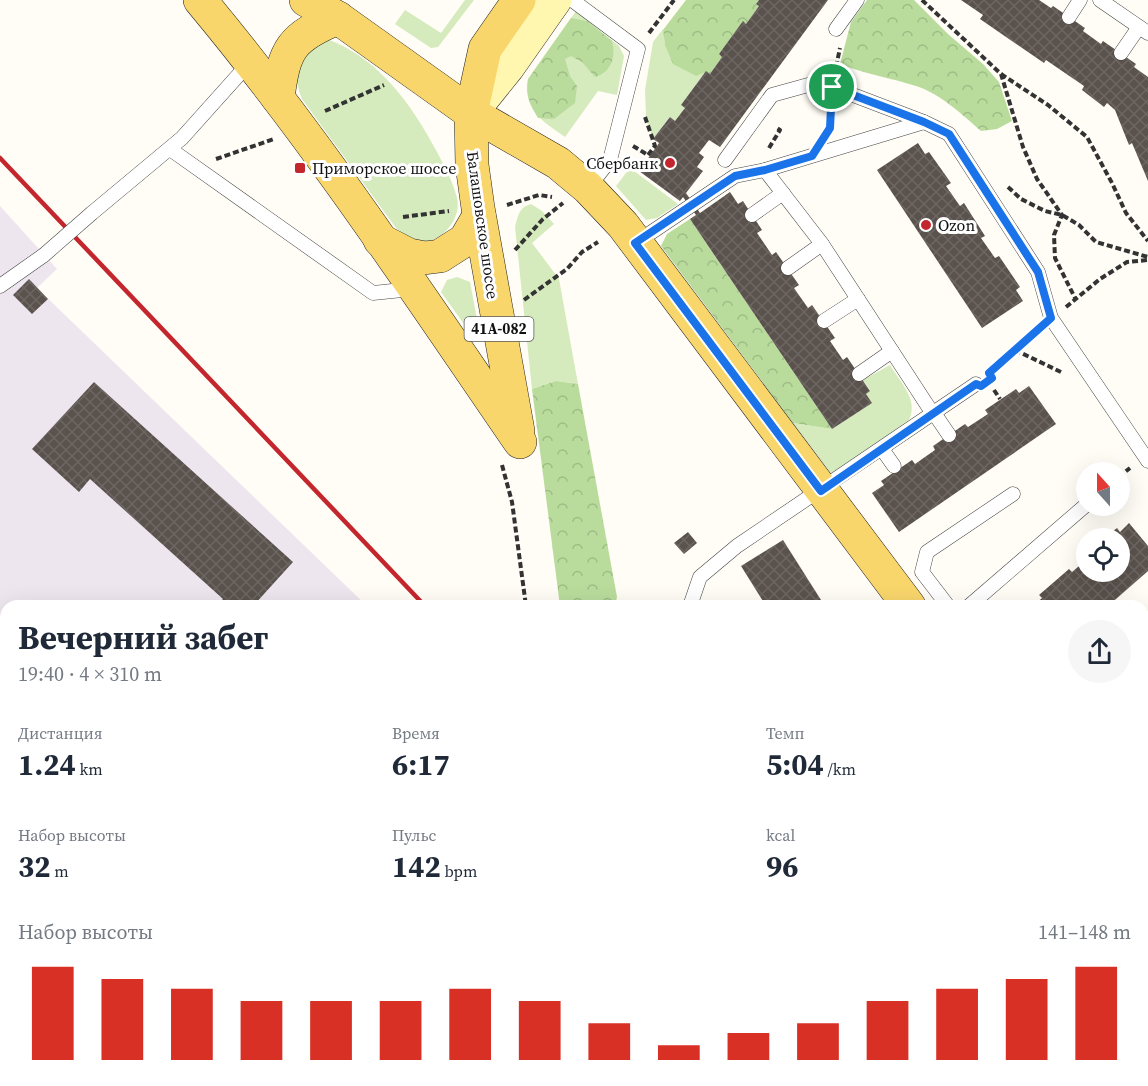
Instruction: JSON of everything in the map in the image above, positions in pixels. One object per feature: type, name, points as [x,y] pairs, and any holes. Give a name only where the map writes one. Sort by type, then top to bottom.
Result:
[{"type":"main road","points":[[200,0],[251,61],[414,289],[509,449]]},
{"type":"main road","points":[[306,0],[338,18],[471,114],[558,163],[588,188],[629,234],[904,600]]},
{"type":"main road","name":"Балашовское шоссе","points":[[509,449],[491,212],[472,165],[471,114],[485,50],[519,0]]},
{"type":"main road","points":[[471,114],[508,67],[555,0]]},
{"type":"main road","points":[[278,98],[281,71],[297,41],[312,29],[338,18]]},
{"type":"main road","points":[[380,240],[409,255],[424,258],[440,256],[465,240],[491,212]]},
{"type":"lane","points":[[572,0],[638,48],[610,160],[588,188]]},
{"type":"lane","points":[[836,29],[857,0]]},
{"type":"lane","points":[[1070,17],[1080,0]]},
{"type":"lane","points":[[1100,0],[1144,30],[1121,53]]},
{"type":"lane","points":[[0,286],[44,255],[170,149],[251,61]]},
{"type":"lane","points":[[724,160],[772,95],[819,82],[924,122],[949,134],[1038,272],[1051,318],[1148,461]]},
{"type":"lane","points":[[629,234],[735,176],[765,170],[924,122]]},
{"type":"lane","points":[[170,149],[373,293],[414,289]]},
{"type":"lane","points":[[765,170],[822,244],[949,435]]},
{"type":"lane","points":[[752,215],[783,193]]},
{"type":"lane","points":[[788,268],[822,244]]},
{"type":"lane","points":[[824,321],[858,299]]},
{"type":"lane","points":[[859,374],[892,351]]},
{"type":"lane","points":[[692,600],[700,577],[737,546],[976,384]]},
{"type":"lane","points":[[882,449],[894,466]]},
{"type":"lane","points":[[943,600],[922,572],[927,552],[1013,494]]},
{"type":"lane","points":[[976,600],[1076,514]]},
{"type":"path","points":[[667,9],[668,0]]},
{"type":"path","points":[[638,48],[674,0]]},
{"type":"path","points":[[922,0],[1001,74],[1048,105],[1087,137],[1126,213],[1148,242]]},
{"type":"path","points":[[836,65],[841,44]]},
{"type":"path","points":[[1001,74],[1023,147],[1037,179],[1062,215]]},
{"type":"path","points":[[319,113],[390,82]]},
{"type":"path","points":[[812,156],[830,128],[832,87]]},
{"type":"path","points":[[645,117],[655,146],[647,154]]},
{"type":"path","points":[[771,142],[780,130],[776,126]]},
{"type":"path","points":[[1006,185],[1021,199],[1045,212],[1062,215],[1079,225],[1096,242],[1148,259]]},
{"type":"path","points":[[491,212],[539,195],[568,200],[543,219],[510,258]]},
{"type":"path","points":[[1062,215],[1054,235],[1055,258],[1076,300],[1100,279],[1127,262],[1148,259]]},
{"type":"path","points":[[516,306],[567,269],[582,252],[629,234]]},
{"type":"path","points":[[976,384],[981,386],[992,378],[989,373],[1051,318]]},
{"type":"path","points":[[1015,350],[1099,389]]},
{"type":"path","points":[[509,449],[512,502],[525,600]]},
{"type":"shaded area","points":[[0,206],[57,269],[37,288],[361,600],[0,600]]},
{"type":"green space","points":[[465,0],[474,0],[438,47],[431,48],[395,24],[405,10],[441,33]]},
{"type":"green space","points":[[686,0],[759,0],[756,4],[759,6],[746,24],[743,22],[719,54],[722,57],[710,74],[706,72],[696,76],[673,64],[665,45],[663,30]]},
{"type":"green space","points":[[867,0],[914,0],[948,34],[983,64],[999,82],[1012,121],[997,129],[981,131],[950,105],[925,89],[840,64],[851,22]]},
{"type":"green space","points":[[576,11],[619,46],[624,56],[617,95],[598,91],[565,137],[536,114],[527,90],[528,79]]},
{"type":"green space","points":[[571,18],[587,21],[612,41],[613,58],[609,67],[601,75],[595,77],[582,62],[571,56],[565,59],[570,76],[577,86],[575,103],[554,119],[538,118],[529,99],[528,79]]},
{"type":"green space","points":[[663,29],[665,45],[706,71],[681,105],[685,108],[675,121],[670,117],[653,139],[646,118],[645,90],[653,42]]},
{"type":"green space","points":[[327,39],[363,58],[392,85],[417,117],[437,152],[453,186],[458,206],[453,222],[435,238],[420,241],[396,228],[302,99],[298,87],[297,70],[304,56]]},
{"type":"green space","points":[[630,168],[678,204],[657,218],[646,220],[616,186]]},
{"type":"green space","points":[[531,204],[542,211],[554,224],[532,243],[559,279],[578,384],[556,381],[532,389],[515,227],[521,210]]},
{"type":"green space","points":[[690,219],[832,429],[793,423],[661,246],[667,234]]},
{"type":"green space","points":[[457,277],[470,282],[481,341],[469,331],[441,292],[447,280]]},
{"type":"green space","points":[[890,365],[910,398],[912,405],[909,420],[831,473],[793,423],[832,429],[871,403],[866,394],[870,390],[863,380]]},
{"type":"green space","points":[[556,381],[578,384],[616,600],[559,600],[532,389]]},
{"type":"building","points":[[759,0],[828,0],[720,147],[709,140],[699,153],[704,157],[697,167],[703,171],[686,193],[700,213],[730,192],[738,204],[743,201],[762,230],[757,233],[772,255],[776,252],[799,285],[794,288],[808,308],[812,305],[835,338],[830,341],[843,360],[847,357],[870,391],[866,394],[872,403],[832,429],[690,219],[696,215],[683,197],[680,201],[639,171],[659,143],[653,139],[670,117],[675,121],[685,108],[681,105],[706,71],[710,74],[722,57],[719,54],[743,21],[746,24],[759,6],[756,4]]},
{"type":"building","points":[[961,0],[1039,0],[1051,8],[1053,6],[1085,28],[1083,31],[1101,44],[1103,41],[1136,64],[1134,67],[1148,77],[1148,181],[1132,143],[1129,145],[1115,110],[1107,103],[1104,107],[1082,90],[1084,86],[1046,60],[1044,63],[980,19],[983,15]]},
{"type":"building","points":[[918,143],[925,154],[929,152],[951,183],[946,186],[960,206],[964,203],[985,236],[981,238],[995,258],[999,256],[1020,287],[1016,290],[1023,301],[982,328],[877,170]]},
{"type":"building","points":[[29,279],[48,299],[32,314],[13,295]]},
{"type":"building","points":[[94,382],[293,562],[258,600],[222,600],[90,479],[79,492],[32,449]]},
{"type":"building","points":[[1029,386],[1056,424],[899,532],[872,493],[884,485],[881,481],[912,460],[915,464],[935,450],[933,446],[965,424],[968,427],[988,414],[985,410],[1016,389],[1019,393]]},
{"type":"building","points":[[1129,523],[1148,546],[1148,571],[1115,600],[1040,600],[1042,598],[1039,595],[1069,569],[1072,572],[1076,569],[1076,582],[1130,582],[1130,528],[1124,528]]},
{"type":"building","points":[[688,532],[697,543],[684,554],[674,543]]},
{"type":"building","points":[[783,540],[821,600],[762,600],[741,566]]},
{"type":"railway","points":[[0,158],[419,600]]},
{"type":"place","name":"Сбербанк","points":[[670,163]]},
{"type":"place","name":"Приморское шоссе","points":[[300,168]]},
{"type":"place","name":"Ozon","points":[[926,225]]},
{"type":"route","points":[[832,87],[924,122],[949,134],[1038,272],[1051,318],[989,373],[992,378],[981,386],[976,384],[821,491],[635,243],[735,176],[812,156],[830,128],[832,87]]}]
